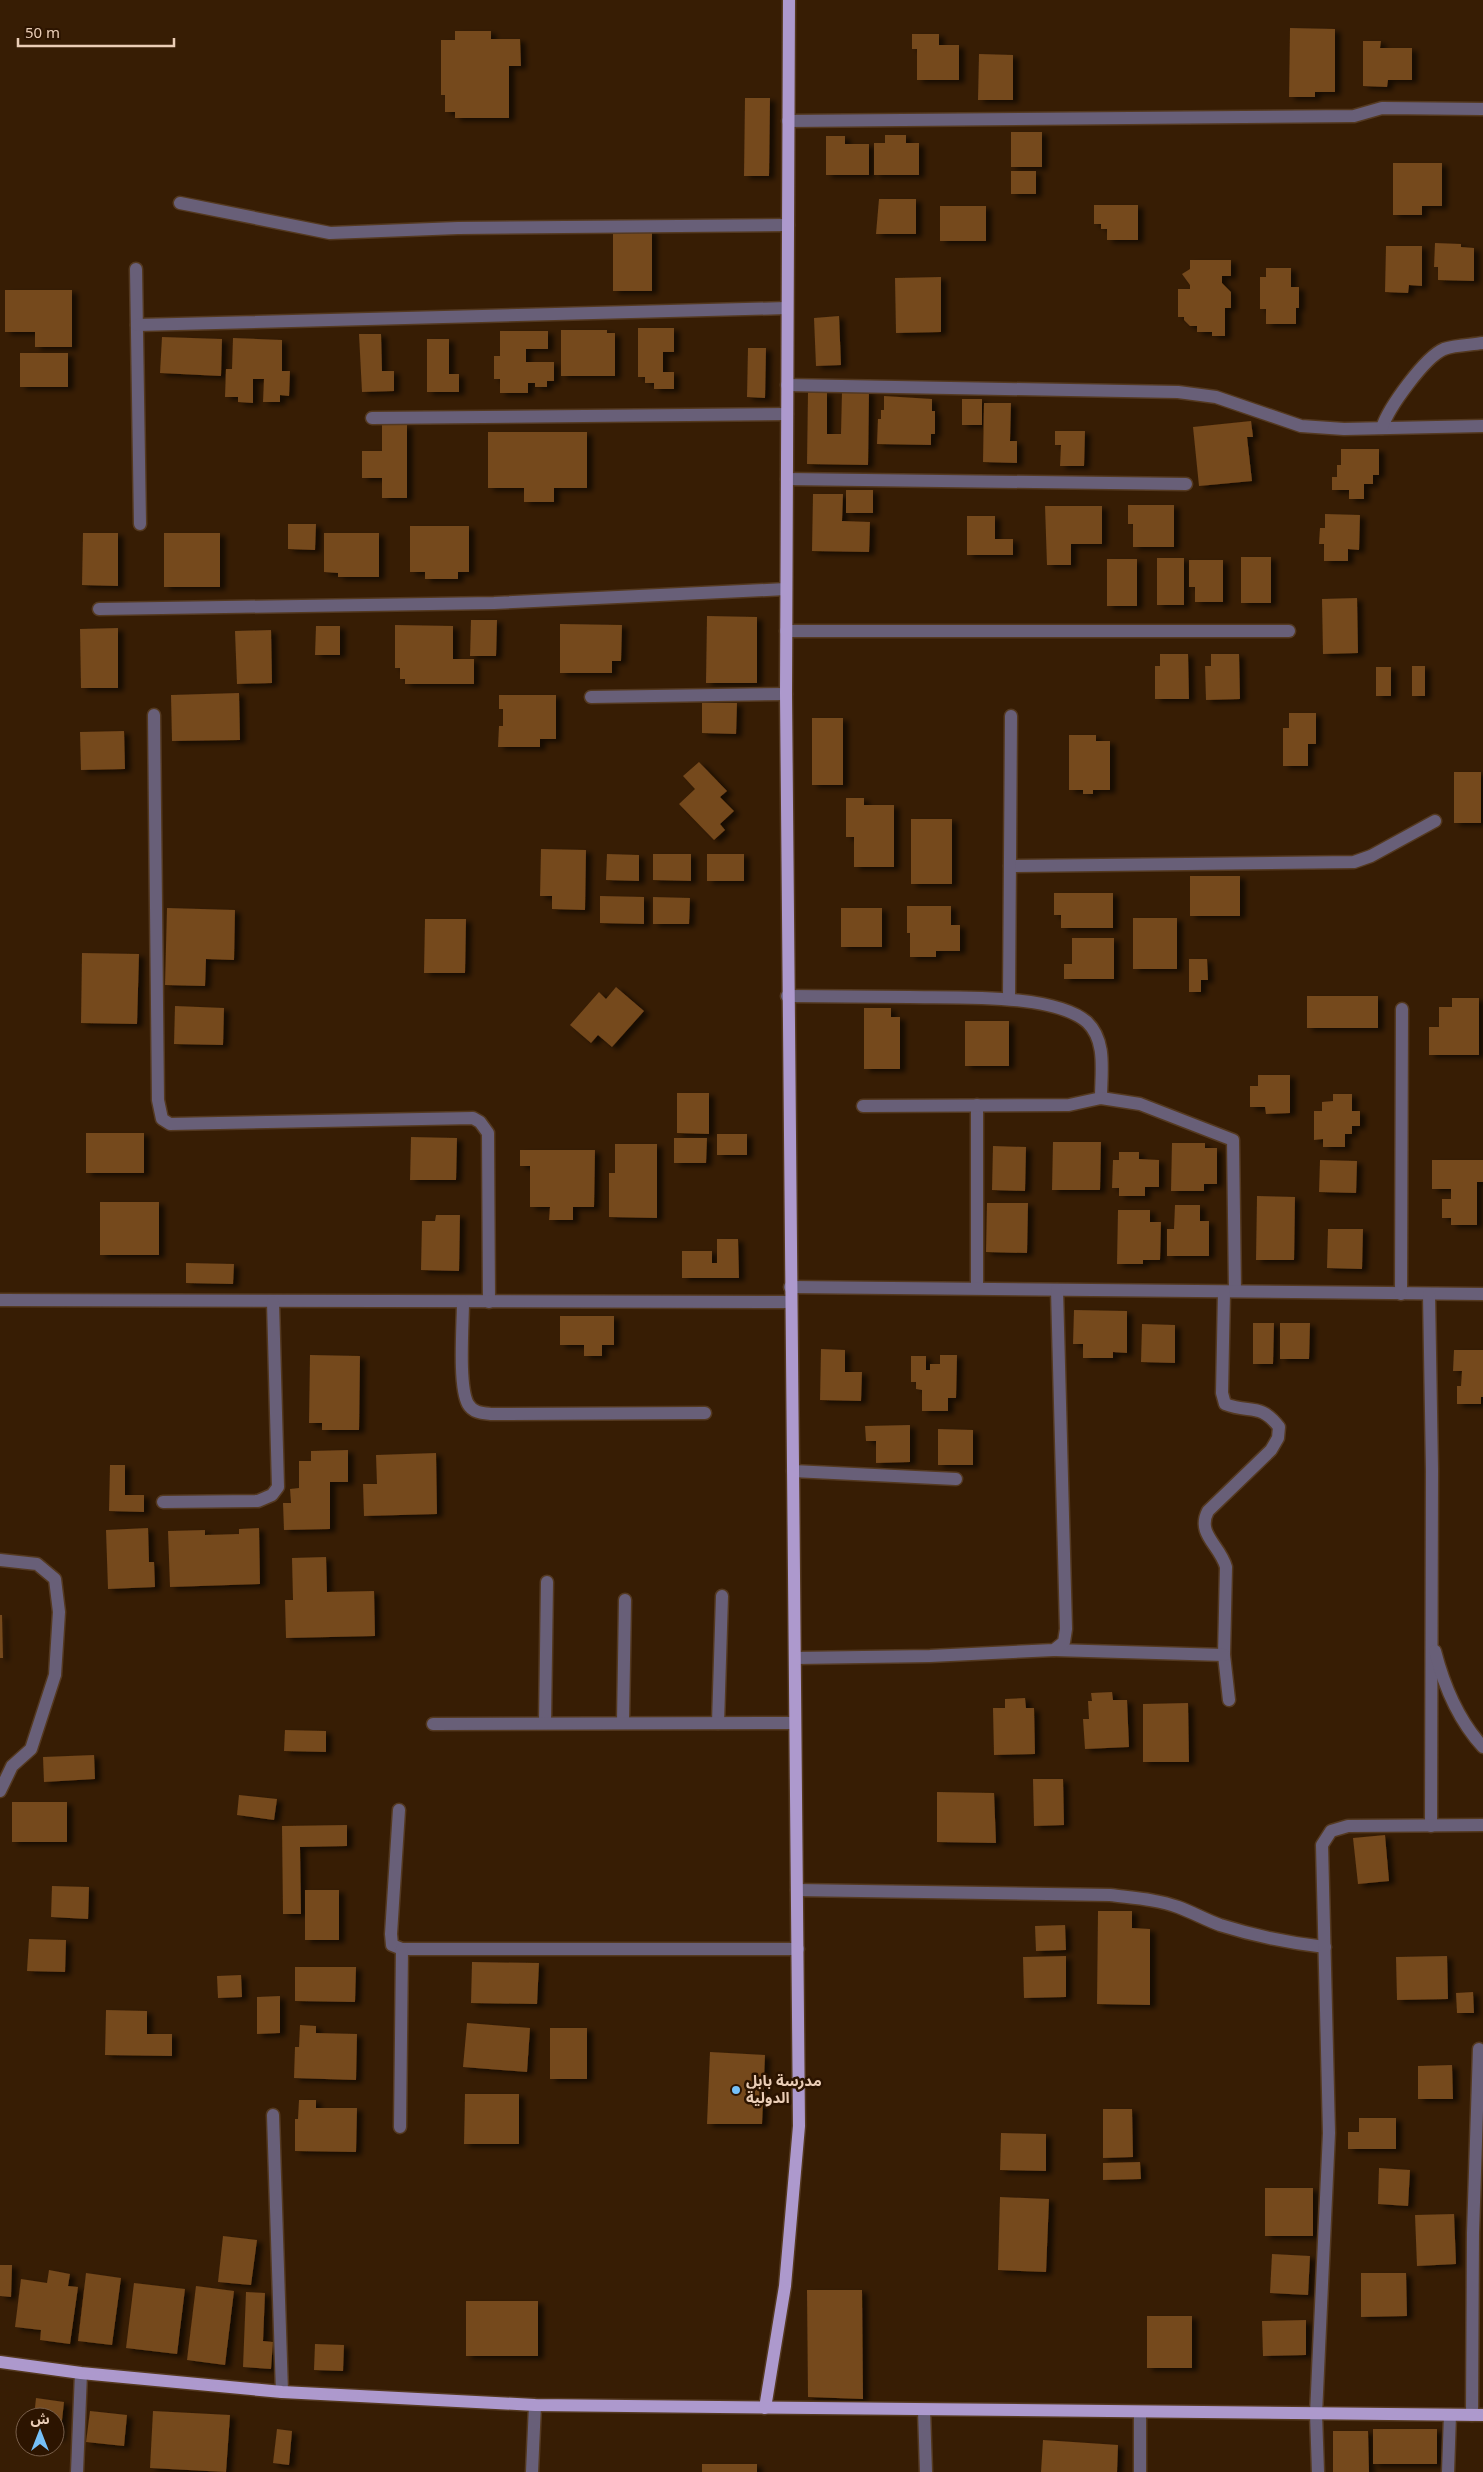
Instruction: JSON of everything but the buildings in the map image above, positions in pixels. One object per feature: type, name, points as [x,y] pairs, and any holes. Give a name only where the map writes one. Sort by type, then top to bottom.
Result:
[{"type":"main road","points":[[765,2408],[785,2286],[799,2126],[794,1723],[796,1658],[787,996],[786,589],[789,0]]},
{"type":"main road","points":[[0,2362],[81,2373],[282,2392],[535,2405],[1478,2415]]},
{"type":"street","points":[[788,121],[1354,116],[1382,108],[1483,109]]},
{"type":"street","points":[[180,203],[330,233],[458,228],[788,225]]},
{"type":"street","points":[[136,269],[140,524]]},
{"type":"street","points":[[137,325],[787,308]]},
{"type":"street","points":[[1382,428],[1386,415],[1395,400],[1431,358],[1445,349],[1483,343]]},
{"type":"street","points":[[787,385],[1178,392],[1216,397],[1300,426],[1344,429],[1483,426]]},
{"type":"street","points":[[372,418],[787,414]]},
{"type":"street","points":[[787,479],[1186,484]]},
{"type":"street","points":[[99,609],[494,603],[786,589]]},
{"type":"street","points":[[786,631],[1289,631]]},
{"type":"street","points":[[591,697],[786,694]]},
{"type":"street","points":[[154,715],[158,1100],[162,1119],[170,1124],[473,1118],[480,1122],[488,1133],[489,1302]]},
{"type":"street","points":[[1009,998],[1011,716]]},
{"type":"street","points":[[1010,866],[1354,862],[1371,856],[1435,821]]},
{"type":"street","points":[[787,996],[1009,998],[1055,1006],[1086,1022],[1096,1033],[1102,1049],[1101,1098]]},
{"type":"street","points":[[1401,1294],[1402,1009]]},
{"type":"street","points":[[863,1106],[1069,1105],[1101,1098],[1140,1104],[1233,1140],[1230,1291],[1222,1393],[1225,1404],[1261,1410],[1272,1417],[1279,1427],[1278,1438],[1272,1450],[1208,1511],[1204,1520],[1204,1531],[1223,1555],[1226,1567],[1224,1655],[1229,1700]]},
{"type":"street","points":[[977,1105],[977,1288]]},
{"type":"street","points":[[790,1288],[977,1288],[1483,1294]]},
{"type":"street","points":[[1054,1650],[1064,1642],[1066,1629],[1057,1290]]},
{"type":"street","points":[[1429,1294],[1432,1470],[1430,1629],[1431,1826]]},
{"type":"street","points":[[0,1300],[790,1302]]},
{"type":"street","points":[[163,1502],[258,1501],[272,1495],[278,1487],[272,1302]]},
{"type":"street","points":[[463,1302],[463,1385],[468,1405],[478,1412],[492,1414],[705,1413]]},
{"type":"street","points":[[793,1471],[956,1479]]},
{"type":"street","points":[[0,1560],[37,1564],[56,1579],[59,1612],[56,1675],[31,1749],[12,1766],[0,1790]]},
{"type":"street","points":[[545,1722],[548,1582]]},
{"type":"street","points":[[718,1722],[722,1596]]},
{"type":"street","points":[[623,1722],[625,1600]]},
{"type":"street","points":[[1430,1629],[1440,1670],[1449,1693],[1471,1734],[1483,1747]]},
{"type":"street","points":[[796,1658],[930,1656],[1054,1650],[1224,1655]]},
{"type":"street","points":[[433,1724],[545,1722],[794,1723]]},
{"type":"street","points":[[398,1810],[391,1934],[392,1945],[402,1949],[798,1949]]},
{"type":"street","points":[[1318,2472],[1316,2414],[1329,2133],[1322,1845],[1330,1831],[1348,1826],[1483,1825]]},
{"type":"street","points":[[797,1890],[1128,1897],[1165,1903],[1217,1924],[1247,1933],[1284,1942],[1325,1946]]},
{"type":"street","points":[[400,2127],[402,1949]]},
{"type":"street","points":[[1478,2415],[1473,2233],[1479,2049]]},
{"type":"street","points":[[272,2115],[282,2392]]},
{"type":"street","points":[[77,2472],[81,2373]]},
{"type":"street","points":[[532,2472],[535,2405]]},
{"type":"street","points":[[924,2410],[926,2472]]},
{"type":"street","points":[[1140,2412],[1140,2472]]},
{"type":"street","points":[[1448,2472],[1450,2415]]},
{"type":"place","name":"مدرسة بابل الدولية","points":[[736,2090]]}]
